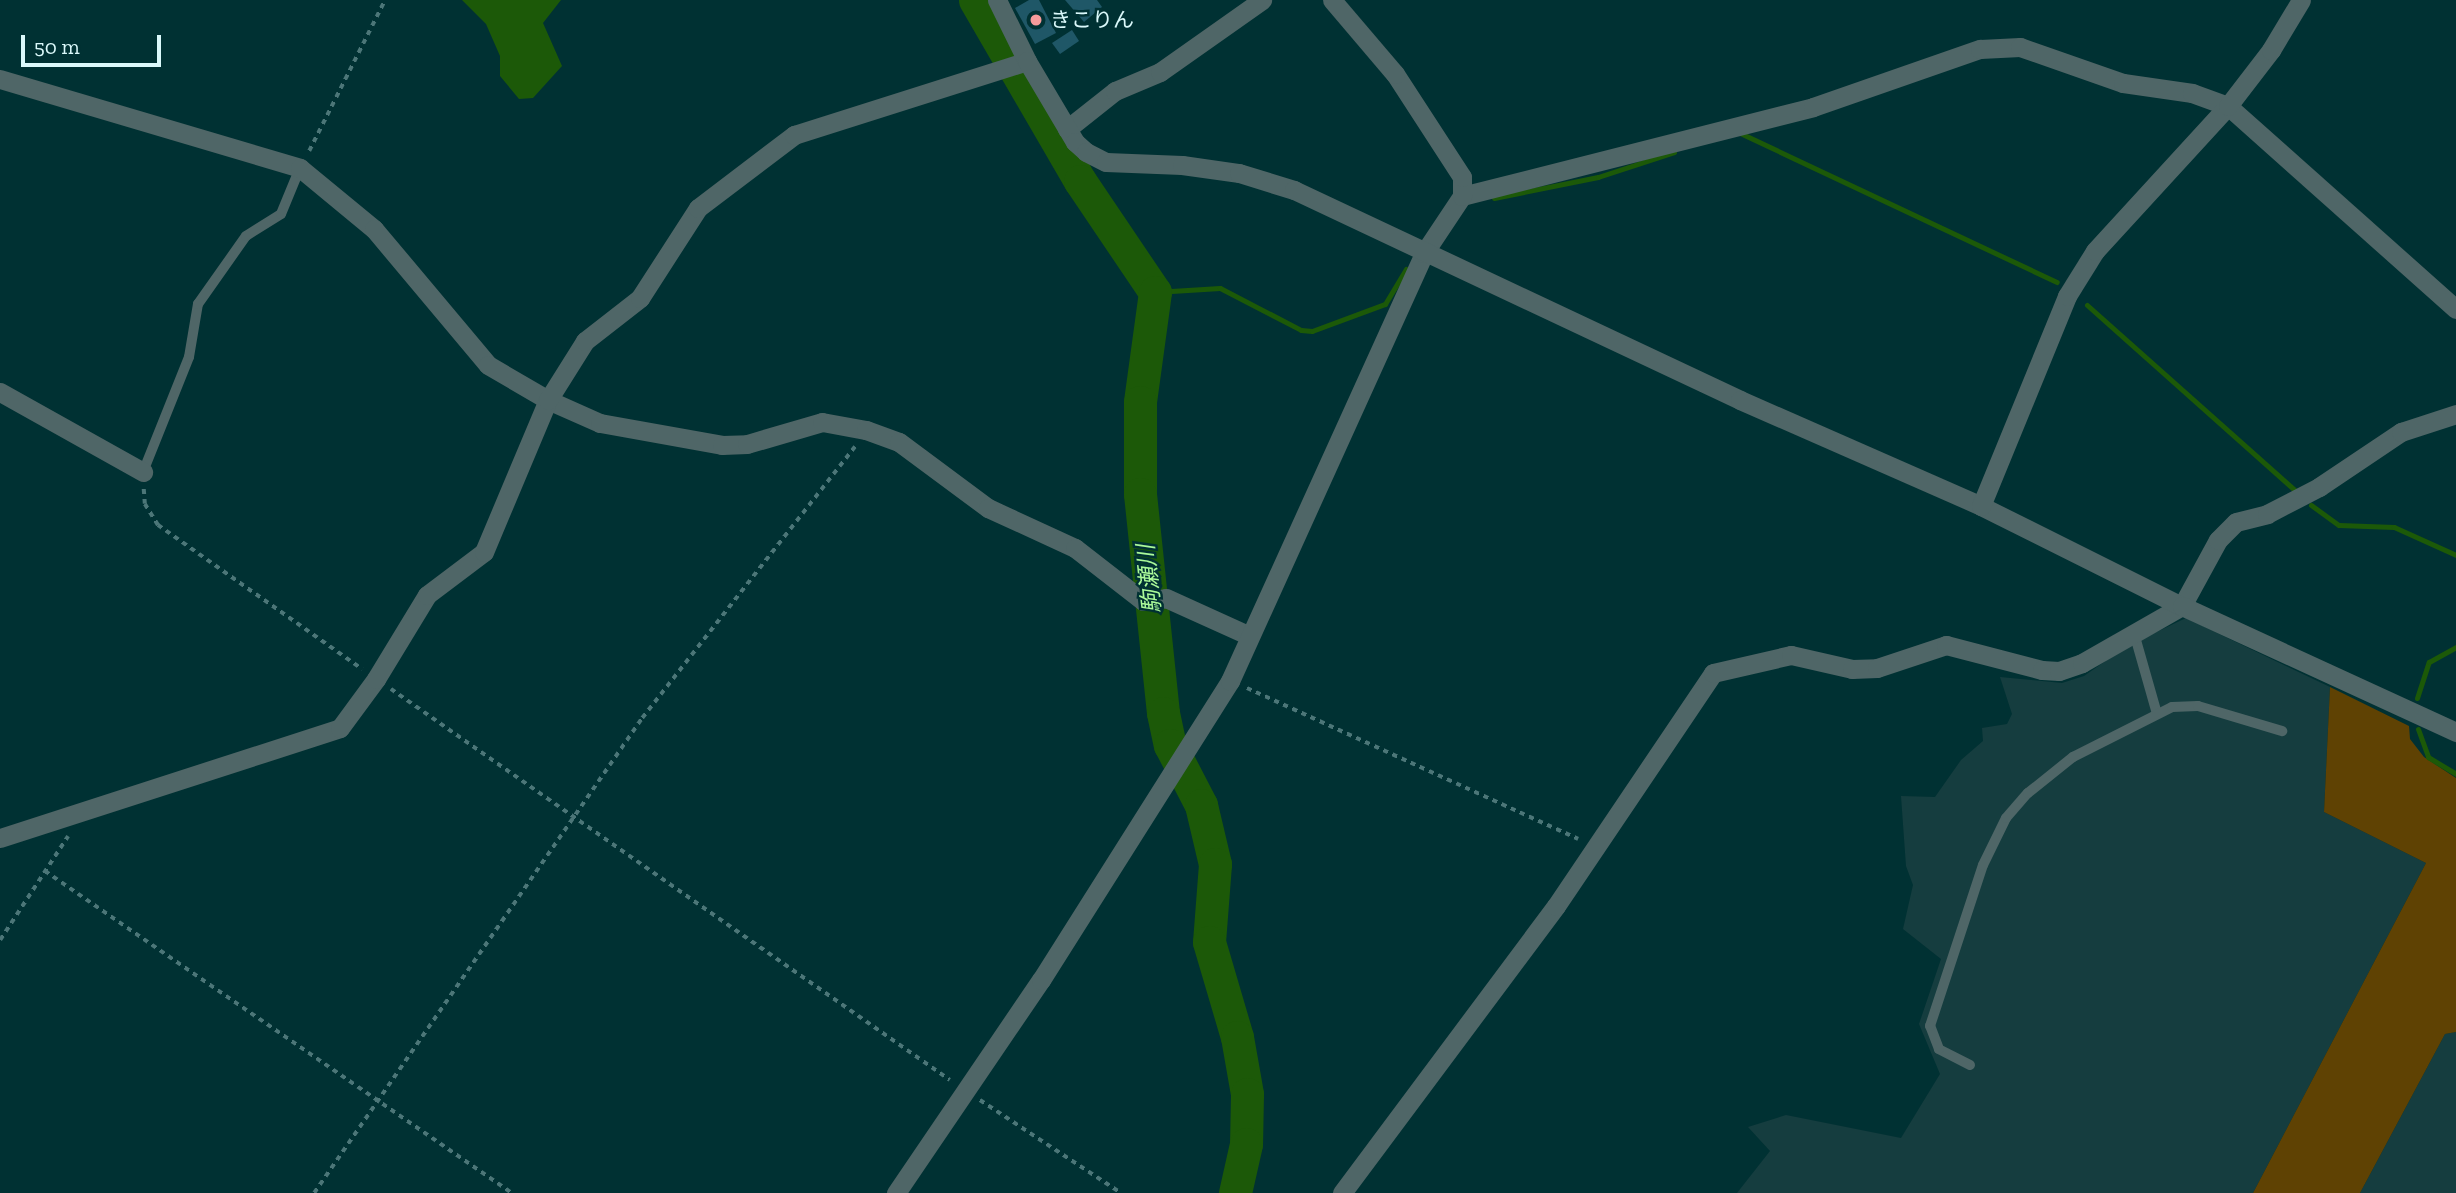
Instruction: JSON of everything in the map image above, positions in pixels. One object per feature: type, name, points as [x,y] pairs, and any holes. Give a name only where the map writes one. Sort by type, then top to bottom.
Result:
[{"type":"street","points":[[997,0],[1027,61],[1068,129],[1087,152],[1106,162],[1182,165],[1238,173],[1294,190],[1424,253],[1980,506],[2182,606],[2456,732]]},
{"type":"street","points":[[1068,129],[1115,91],[1160,72],[1262,0]]},
{"type":"street","points":[[896,1193],[966,1090],[1230,681],[1248,635],[1321,486],[1424,253],[1462,196],[1462,177],[1395,74],[1332,0]]},
{"type":"street","points":[[1980,506],[2067,296],[2095,251],[2228,106],[2301,0]]},
{"type":"street","points":[[1462,196],[1813,107],[2000,45],[2020,47],[2123,83],[2192,93],[2228,106],[2456,309]]},
{"type":"street","points":[[0,838],[340,728],[376,679],[427,595],[484,552],[548,400],[585,341],[640,298],[698,208],[794,135],[1027,61]]},
{"type":"street","points":[[0,79],[300,169],[374,229],[488,365],[548,400],[600,423],[722,445],[747,444],[822,422],[866,430],[899,442],[988,508],[1076,548],[1154,600],[1248,635]]},
{"type":"street","points":[[0,392],[143,472]]},
{"type":"street","points":[[1342,1193],[1556,906],[1592,846],[1713,673],[1791,655],[1852,669],[1877,668],[1946,645],[2024,667],[2059,671],[2182,606],[2218,540],[2236,522],[2267,514],[2319,487],[2401,432],[2456,414]]},
{"type":"lane","points":[[143,472],[188,357],[198,304],[246,236],[282,214],[300,169]]},
{"type":"lane","points":[[2134,633],[2157,714]]},
{"type":"lane","points":[[1970,1065],[1938,1049],[1930,1026],[1983,865],[2006,818],[2073,757],[2157,714],[2183,705],[2198,706],[2283,731]]},
{"type":"path","points":[[300,169],[385,0]]},
{"type":"path","points":[[314,1193],[642,718],[866,430]]},
{"type":"path","points":[[143,472],[145,505],[158,525],[966,1090],[1121,1193]]},
{"type":"path","points":[[1230,681],[1592,846]]},
{"type":"path","points":[[0,940],[83,813]]},
{"type":"path","points":[[45,871],[512,1193]]},
{"type":"shaded area","points":[[462,0],[561,0],[543,23],[562,66],[533,98],[519,99],[500,76],[500,56],[486,24]]},
{"type":"shaded area","points":[[2186,618],[2330,687],[2324,812],[2426,863],[2253,1193],[1737,1193],[1770,1151],[1748,1127],[1786,1115],[1901,1138],[1940,1074],[1919,1024],[1941,959],[1903,929],[1913,885],[1906,866],[1901,796],[1935,797],[1961,760],[1983,741],[1982,728],[2007,724],[2012,714],[2000,677],[2062,683],[2084,676],[2127,646]]},
{"type":"shaded area","points":[[2330,687],[2409,726],[2410,739],[2424,757],[2456,778],[2456,1032],[2445,1034],[2360,1193],[2253,1193],[2426,863],[2324,812]]},
{"type":"shaded area","points":[[2456,1032],[2456,1193],[2360,1193],[2445,1034]]},
{"type":"building","name":"きこりん","points":[[1029,0],[1039,0],[1056,33],[1035,44],[1015,8]]},
{"type":"building","points":[[1065,0],[1097,0],[1102,7],[1084,22]]},
{"type":"building","points":[[1072,30],[1079,41],[1060,54],[1052,43]]},
{"type":"waterway","name":"駒瀬川","points":[[975,0],[1080,181],[1155,292],[1140,402],[1140,494],[1163,713],[1170,745],[1201,805],[1215,864],[1209,942],[1237,1037],[1247,1094],[1246,1144],[1235,1193]]},
{"type":"waterway","points":[[1740,133],[2057,282]]},
{"type":"waterway","points":[[1494,198],[1598,177],[1674,152]]},
{"type":"waterway","points":[[1155,292],[1220,288],[1301,330],[1312,331],[1385,304],[1406,269]]},
{"type":"waterway","points":[[2087,305],[2297,492]]},
{"type":"waterway","points":[[2311,505],[2339,525],[2394,527],[2456,555]]},
{"type":"waterway","points":[[2417,698],[2429,662],[2456,647]]},
{"type":"waterway","points":[[2418,729],[2428,757],[2456,774]]},
{"type":"place","name":"きこりん","points":[[1036,20]]}]
